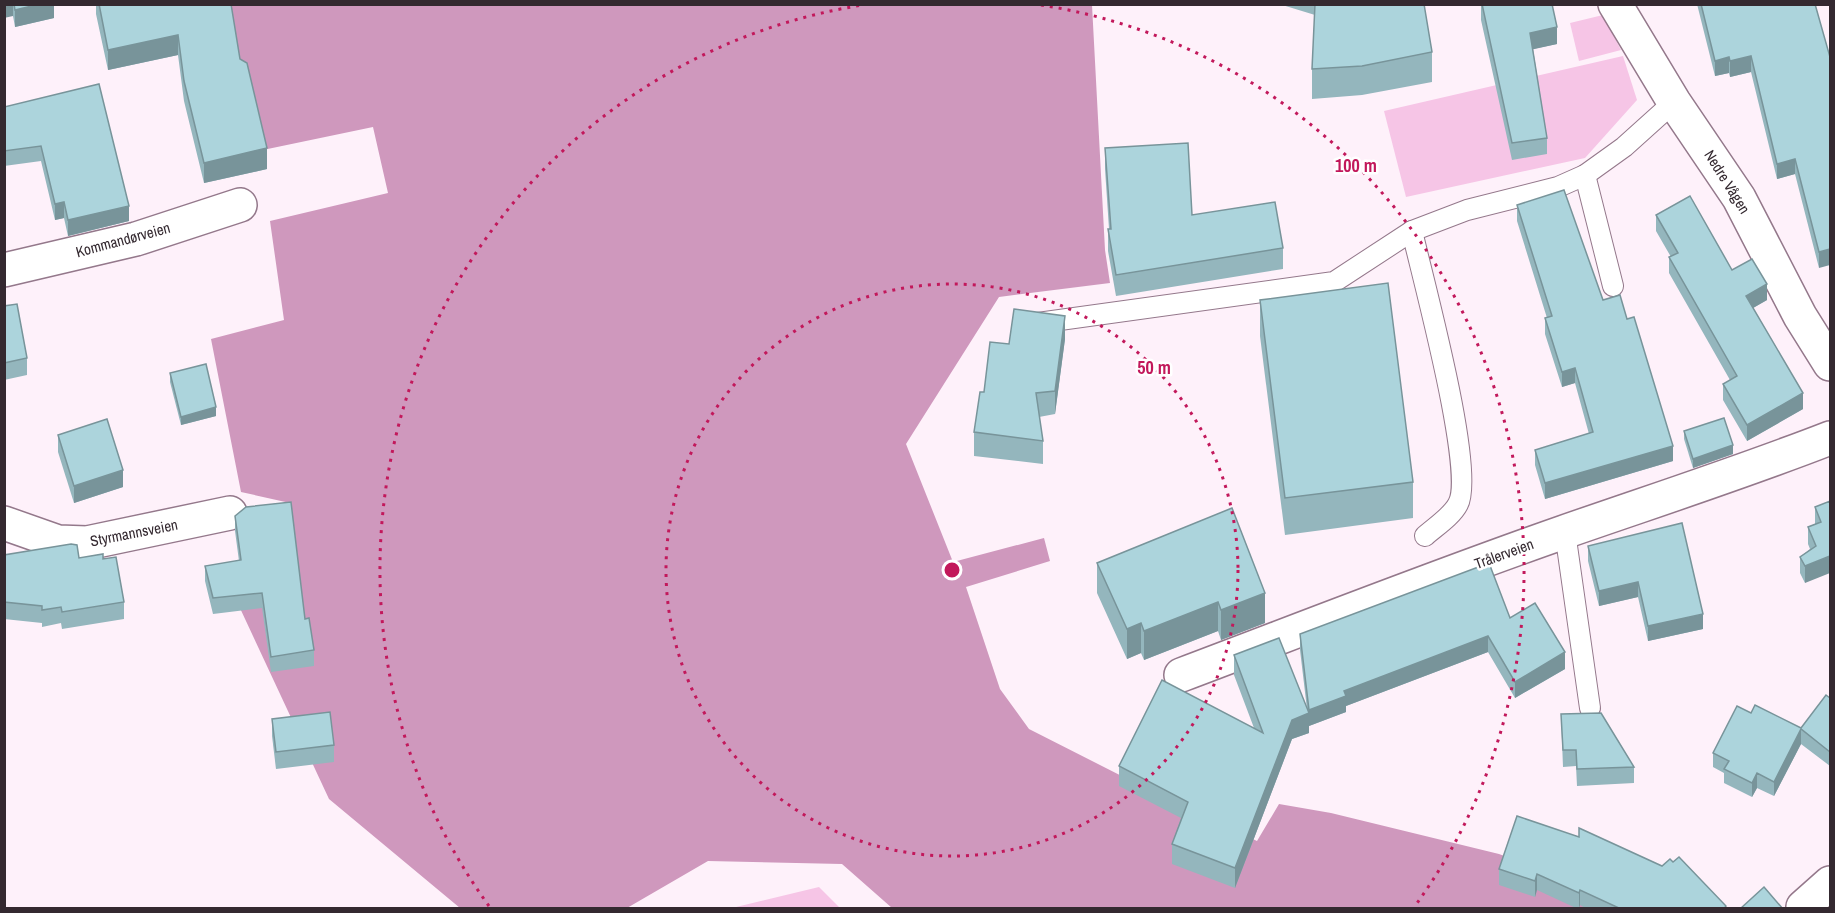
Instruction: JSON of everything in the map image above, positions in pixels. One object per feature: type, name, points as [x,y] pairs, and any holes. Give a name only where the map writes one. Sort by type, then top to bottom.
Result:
[{"type":"street","name":"Nedre Vågen","points":[[1615,4],[1674,102],[1739,198],[1800,316],[1830,364]]},
{"type":"street","name":"Kommandørveien","points":[[4,270],[136,239],[240,205]]},
{"type":"street","name":"Trålerveien","points":[[1180,675],[1565,532],[1702,487],[1830,438]]},
{"type":"street","name":"Styrmannsveien","points":[[4,523],[58,542],[87,543],[230,513]]},
{"type":"street","points":[[1805,909],[1803,907],[1830,883]]},
{"type":"lane","points":[[1028,324],[1334,282],[1412,231],[1467,210],[1558,187],[1585,175],[1624,147],[1674,102]]},
{"type":"lane","points":[[1585,175],[1612,286]]},
{"type":"lane","points":[[1412,231],[1457,426],[1463,490],[1458,505],[1425,536]]},
{"type":"lane","points":[[1565,532],[1590,708]]},
{"type":"shaded area","points":[[229,5],[1092,5],[1105,250],[1110,283],[999,297],[906,444],[953,562],[1044,538],[1050,561],[966,587],[1000,689],[1029,729],[1165,798],[1257,841],[1279,804],[1331,813],[1499,854],[1644,908],[892,908],[842,864],[708,861],[627,908],[460,908],[329,799],[239,606],[290,503],[241,492],[211,339],[284,320],[270,221],[388,193],[373,127],[258,151]]},
{"type":"shaded area","points":[[1603,15],[1621,50],[1579,61],[1570,23]]},
{"type":"shaded area","points":[[1623,56],[1637,100],[1585,158],[1406,197],[1384,111]]},
{"type":"shaded area","points":[[819,887],[840,908],[732,908]]},
{"type":"building","points":[[14,4],[40,4],[15,10]]},
{"type":"building","points":[[99,4],[231,4],[240,59],[247,63],[267,148],[204,163],[184,81],[178,35],[108,50]]},
{"type":"building","points":[[1315,4],[1424,4],[1432,52],[1362,66],[1312,69]]},
{"type":"building","points":[[1482,4],[1552,4],[1557,27],[1530,33],[1547,138],[1512,143]]},
{"type":"building","points":[[1701,4],[1815,4],[1830,57],[1830,249],[1819,252],[1795,159],[1777,164],[1751,56],[1730,61],[1729,57],[1715,61]]},
{"type":"building","points":[[99,84],[129,206],[68,220],[64,202],[55,204],[41,146],[4,151],[4,107]]},
{"type":"building","points":[[1188,143],[1192,215],[1275,202],[1283,248],[1116,275],[1108,229],[1111,229],[1105,148]]},
{"type":"building","points":[[1564,190],[1603,300],[1620,295],[1627,319],[1634,317],[1673,446],[1545,483],[1535,450],[1593,432],[1575,368],[1562,372],[1545,318],[1552,316],[1517,205]]},
{"type":"building","points":[[1690,196],[1732,270],[1752,259],[1767,284],[1746,296],[1803,393],[1747,425],[1723,384],[1737,376],[1669,257],[1678,253],[1656,215]]},
{"type":"building","points":[[1388,283],[1413,482],[1285,498],[1260,300]]},
{"type":"building","points":[[17,304],[27,358],[4,363],[4,306]]},
{"type":"building","points":[[1014,309],[1065,316],[1055,391],[1036,393],[1043,441],[974,432],[980,392],[984,392],[990,342],[1009,344]]},
{"type":"building","points":[[206,364],[216,407],[181,417],[170,373]]},
{"type":"building","points":[[1724,418],[1733,445],[1693,459],[1684,431]]},
{"type":"building","points":[[107,419],[123,470],[74,486],[58,435]]},
{"type":"building","points":[[1830,501],[1830,556],[1805,566],[1800,557],[1816,546],[1808,527],[1821,522],[1815,507]]},
{"type":"building","points":[[291,502],[305,619],[309,618],[314,650],[271,657],[262,593],[213,598],[205,566],[241,560],[235,516],[246,507]]},
{"type":"building","points":[[1232,508],[1265,593],[1221,610],[1218,602],[1144,631],[1141,623],[1127,629],[1097,563]]},
{"type":"building","points":[[1682,523],[1703,614],[1648,626],[1638,582],[1599,591],[1588,546]]},
{"type":"building","points":[[71,544],[77,545],[79,558],[103,554],[103,559],[116,557],[124,602],[62,612],[61,607],[42,610],[42,606],[4,602],[4,555]]},
{"type":"building","points":[[1489,563],[1510,618],[1535,603],[1565,652],[1515,682],[1488,636],[1344,691],[1346,696],[1309,710],[1300,634]]},
{"type":"building","points":[[1279,638],[1309,713],[1292,720],[1235,868],[1172,844],[1188,802],[1119,766],[1162,680],[1263,733],[1234,655]]},
{"type":"building","points":[[1826,695],[1830,698],[1830,752],[1801,729],[1774,782],[1757,773],[1752,783],[1724,769],[1729,761],[1713,753],[1737,706],[1751,713],[1755,705],[1801,728]]},
{"type":"building","points":[[330,712],[334,745],[276,752],[272,719]]},
{"type":"building","points":[[1601,713],[1634,767],[1577,769],[1576,750],[1563,750],[1561,714]]},
{"type":"building","points":[[1517,816],[1579,837],[1579,828],[1662,866],[1670,859],[1673,862],[1679,857],[1726,906],[1724,909],[1621,909],[1537,874],[1535,881],[1499,869]]},
{"type":"building","points":[[1764,887],[1783,909],[1740,909]]}]
